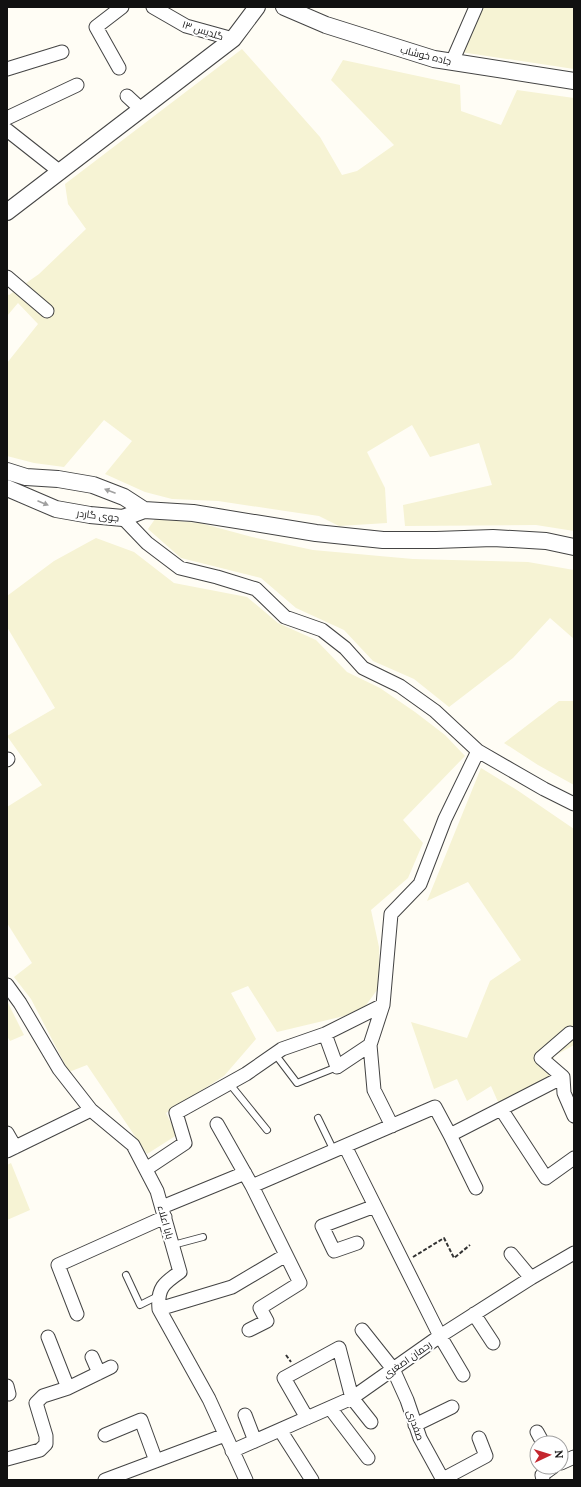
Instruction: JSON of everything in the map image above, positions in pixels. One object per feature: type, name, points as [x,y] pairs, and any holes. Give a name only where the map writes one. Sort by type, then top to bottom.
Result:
[{"type":"street","points":[[119,68],[96,27],[122,7]]},
{"type":"street","name":"گلدیس ۱۳","points":[[153,7],[186,26],[233,39]]},
{"type":"street","points":[[7,212],[233,39],[257,7]]},
{"type":"street","name":"جاده خوشاب","points":[[284,7],[326,25],[434,59],[574,81]]},
{"type":"street","points":[[452,62],[476,7]]},
{"type":"street","points":[[7,69],[62,52]]},
{"type":"street","points":[[7,118],[77,85]]},
{"type":"street","points":[[127,96],[141,109]]},
{"type":"street","points":[[8,132],[59,172]]},
{"type":"street","points":[[7,277],[47,310]]},
{"type":"street","name":"جوی گاردر","points":[[7,471],[26,477],[58,479],[93,485],[124,497],[144,510]]},
{"type":"street","name":"جوی گاردر","points":[[7,488],[56,509],[90,515],[123,518],[144,510]]},
{"type":"street","points":[[144,510],[193,513],[316,533],[383,540],[493,538],[546,541],[574,547]]},
{"type":"street","points":[[123,518],[147,543],[180,568],[256,589],[286,617],[322,630],[346,648],[363,668],[400,686],[434,711],[478,751],[544,789],[574,804]]},
{"type":"street","points":[[392,1126],[374,1090],[370,1045],[383,1005],[391,914],[420,884],[445,819],[478,751]]},
{"type":"street","name":"بابا اعلاء","points":[[7,985],[20,1003],[58,1069],[91,1110],[133,1145],[158,1191],[180,1272],[166,1282],[159,1303]]},
{"type":"street","points":[[146,1169],[185,1143],[176,1113],[246,1074],[282,1049],[325,1034],[383,1005]]},
{"type":"street","points":[[570,1033],[541,1058],[562,1077],[564,1093],[574,1116]]},
{"type":"street","points":[[325,1034],[337,1067],[370,1045]]},
{"type":"street","points":[[450,1135],[562,1077]]},
{"type":"street","points":[[252,1186],[435,1107],[476,1188]]},
{"type":"street","points":[[500,1109],[546,1178],[574,1158]]},
{"type":"street","points":[[7,1132],[11,1149],[91,1110]]},
{"type":"street","points":[[217,1124],[252,1186],[300,1283],[260,1308],[267,1320],[249,1330]]},
{"type":"street","points":[[339,1149],[375,1206],[440,1336],[463,1375]]},
{"type":"street","points":[[77,1314],[58,1264],[245,1173]]},
{"type":"street","points":[[357,1243],[334,1251],[322,1226],[375,1206]]},
{"type":"street","name":"رحمان اصغری","points":[[232,1451],[352,1398],[440,1336],[531,1278],[574,1253]]},
{"type":"street","points":[[511,1254],[531,1278]]},
{"type":"street","points":[[246,1480],[209,1399],[159,1303],[232,1286],[286,1255]]},
{"type":"street","points":[[474,1314],[493,1343]]},
{"type":"street","name":"صفدری","points":[[362,1330],[393,1369],[407,1400],[420,1438],[443,1479]]},
{"type":"street","points":[[48,1337],[68,1388]]},
{"type":"street","points":[[307,1418],[284,1378],[338,1348],[352,1398],[371,1422]]},
{"type":"street","points":[[92,1357],[99,1373]]},
{"type":"street","points":[[7,1459],[40,1450],[46,1444],[46,1436],[36,1403],[43,1396],[68,1388],[111,1367]]},
{"type":"street","points":[[415,1425],[452,1407]]},
{"type":"street","points":[[330,1408],[368,1458]]},
{"type":"street","points":[[245,1415],[255,1441]]},
{"type":"street","points":[[105,1435],[141,1420],[156,1461]]},
{"type":"street","points":[[280,1430],[312,1480]]},
{"type":"street","points":[[105,1480],[225,1435]]},
{"type":"street","points":[[443,1479],[486,1456],[479,1438]]},
{"type":"lane","points":[[275,1054],[297,1083],[337,1067]]},
{"type":"lane","points":[[229,1083],[267,1130]]},
{"type":"lane","points":[[318,1118],[339,1149]]},
{"type":"lane","points":[[173,1245],[203,1237]]},
{"type":"lane","points":[[126,1275],[140,1305],[159,1303]]},
{"type":"path","points":[[404,1263],[444,1238],[454,1258],[470,1245]]},
{"type":"shaded area","points":[[475,7],[574,7],[574,69],[454,51]]},
{"type":"shaded area","points":[[242,49],[320,137],[342,175],[357,171],[394,145],[331,80],[343,60],[460,85],[461,111],[501,125],[517,90],[574,98],[574,531],[536,525],[405,526],[403,505],[492,485],[479,443],[430,457],[412,425],[367,452],[385,488],[387,523],[339,526],[319,516],[218,501],[172,499],[145,492],[105,474],[132,441],[104,420],[64,467],[34,463],[7,456],[7,363],[38,324],[18,303],[7,316],[7,294],[9,295],[39,274],[86,229],[68,204],[65,184]]},
{"type":"shaded area","points":[[155,519],[200,523],[252,537],[313,550],[413,559],[528,562],[574,570],[574,639],[550,618],[513,658],[449,707],[414,679],[373,661],[344,630],[296,608],[261,578],[181,558],[148,529]]},
{"type":"shaded area","points":[[96,538],[134,552],[174,583],[247,597],[278,623],[316,640],[347,672],[380,688],[415,712],[445,735],[465,756],[403,820],[423,843],[408,878],[371,910],[379,947],[380,986],[361,1012],[277,1032],[248,986],[231,993],[256,1039],[224,1076],[166,1113],[177,1135],[147,1154],[87,1065],[69,1072],[31,999],[14,977],[32,963],[7,923],[7,807],[42,785],[7,736],[55,708],[7,627],[7,596],[54,561]]},
{"type":"shaded area","points":[[559,701],[574,701],[574,785],[538,765],[504,743]]},
{"type":"shaded area","points":[[481,768],[517,790],[574,829],[574,1045],[554,1056],[550,1082],[502,1111],[491,1086],[467,1101],[457,1079],[434,1089],[411,1022],[467,1038],[490,981],[521,960],[468,882],[427,901]]},
{"type":"shaded area","points":[[7,1001],[24,1035],[10,1041],[7,1036]]},
{"type":"shaded area","points":[[11,1163],[30,1210],[7,1220],[7,1165]]}]
